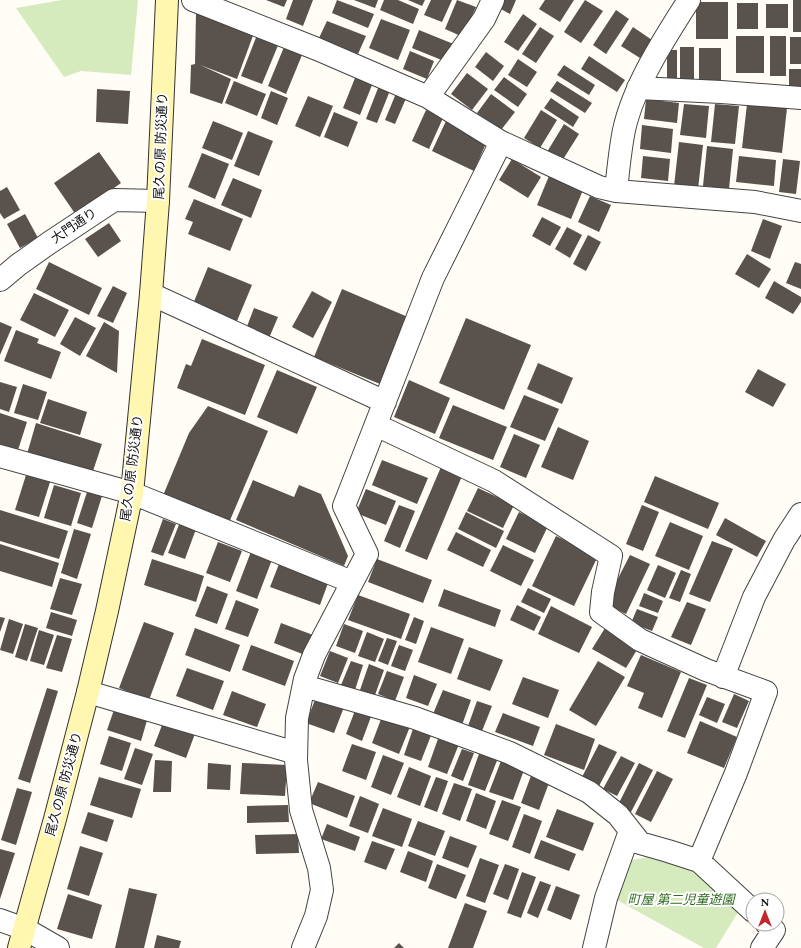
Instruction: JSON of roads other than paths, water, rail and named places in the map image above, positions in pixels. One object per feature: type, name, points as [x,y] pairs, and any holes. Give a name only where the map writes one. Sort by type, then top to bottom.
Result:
[{"type":"street","name":"尾久の原 防災通り","points":[[22,939],[108,611],[132,493],[151,294],[158,201],[167,0]]},
{"type":"street","points":[[193,0],[317,49],[428,97],[501,142],[599,187],[616,191],[755,202],[801,211]]},
{"type":"street","points":[[428,97],[484,19],[493,0]]},
{"type":"street","points":[[616,191],[624,130],[638,88],[674,23],[689,0]]},
{"type":"street","points":[[638,88],[801,98]]},
{"type":"street","points":[[302,948],[316,916],[322,890],[319,868],[301,810],[296,753],[297,718],[304,686],[314,655],[367,554],[344,506],[433,278],[501,142]]},
{"type":"street","name":"大門通り","points":[[0,280],[49,243],[114,200],[158,201]]},
{"type":"street","points":[[151,294],[385,402]]},
{"type":"street","points":[[376,425],[494,481],[611,556],[603,592],[601,612],[640,640],[706,670],[766,692],[736,773],[699,862]]},
{"type":"street","points":[[0,456],[132,493],[352,582]]},
{"type":"street","points":[[723,677],[754,597],[784,540],[801,514]]},
{"type":"street","points":[[304,686],[416,718],[510,753],[589,792],[618,815],[640,844],[668,850],[699,862],[745,904]]},
{"type":"street","points":[[88,692],[296,753]]},
{"type":"street","points":[[594,948],[606,898],[630,831]]},
{"type":"street","points":[[0,920],[22,939],[58,948]]},
{"type":"street","points":[[762,948],[773,932]]},
{"type":"park label","name":"町屋 第二児童遊園","points":[[681,900]]}]
